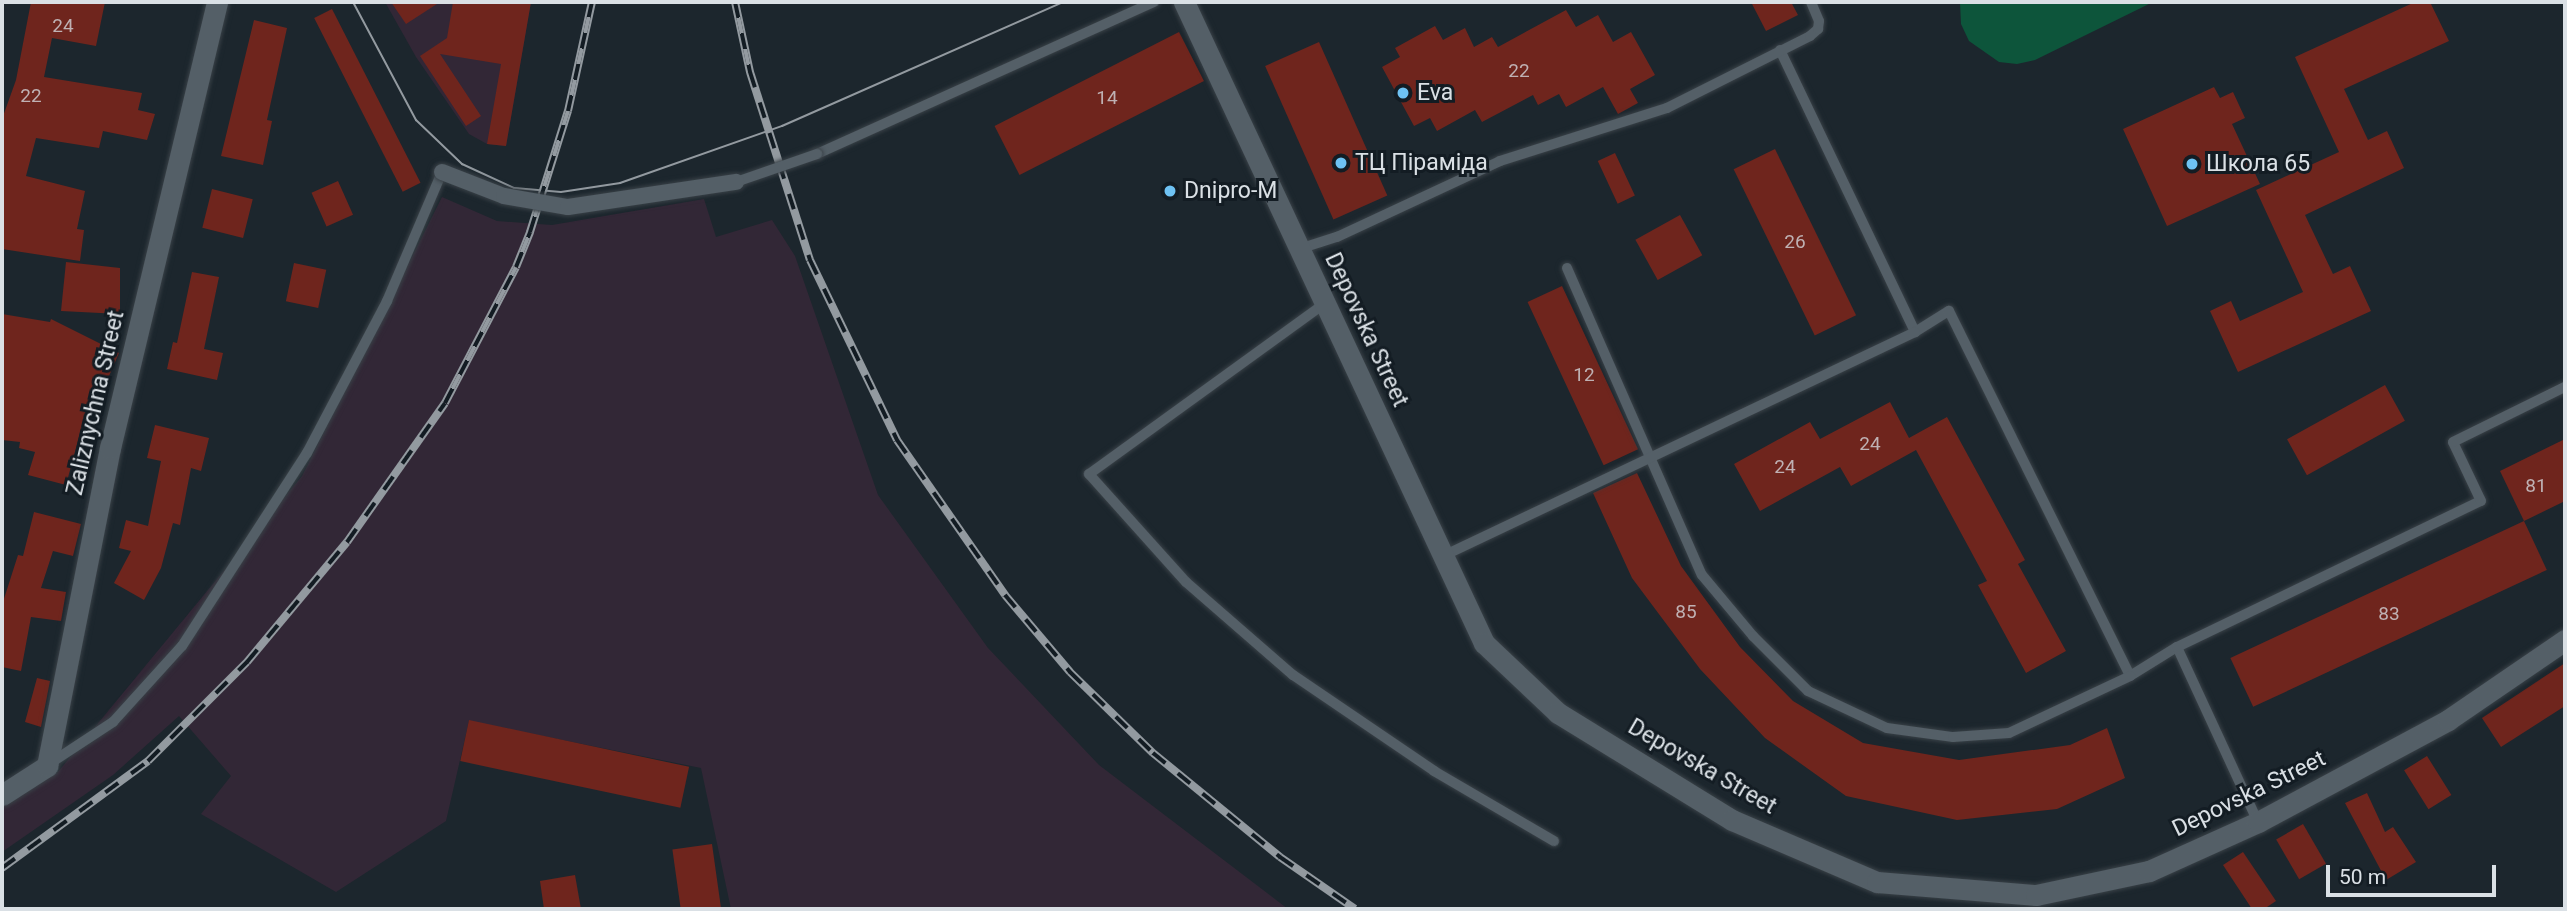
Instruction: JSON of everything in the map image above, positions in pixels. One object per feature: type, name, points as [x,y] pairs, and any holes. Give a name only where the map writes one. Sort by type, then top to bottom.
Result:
[{"type":"street","name":"Zaliznychna Street","points":[[47,766],[110,448],[217,2]]},
{"type":"street","name":"Depovska Street","points":[[1184,2],[1484,643],[1558,713],[1732,820],[1877,882],[2036,895],[2149,872],[2258,822],[2448,720],[2565,640]]},
{"type":"street","points":[[442,172],[504,195],[568,207],[736,182]]},
{"type":"street","points":[[2,795],[47,766]]},
{"type":"lane","points":[[736,182],[817,154],[1154,2]]},
{"type":"lane","points":[[1299,249],[1336,237],[1500,161],[1667,108],[1818,29],[1811,2]]},
{"type":"lane","points":[[1780,50],[1915,332]]},
{"type":"lane","points":[[47,766],[113,722],[182,646],[307,453],[387,301],[442,172]]},
{"type":"lane","points":[[1567,268],[1702,575],[1753,636],[1808,691],[1876,722],[1953,737],[2009,733],[2130,676],[2177,647],[2481,501],[2453,442],[2565,387]]},
{"type":"lane","points":[[1324,304],[1089,474],[1186,582],[1293,675],[1434,771],[1554,841]]},
{"type":"lane","points":[[1443,556],[1915,332],[1949,311],[2130,676]]},
{"type":"lane","points":[[2177,647],[2258,822]]},
{"type":"shaded area","points":[[385,2],[531,2],[506,146],[487,144],[469,134],[416,57]]},
{"type":"shaded area","points":[[442,197],[497,221],[552,225],[704,199],[716,237],[772,220],[795,256],[878,495],[988,648],[1099,765],[1288,909],[731,909],[701,768],[469,721],[446,821],[336,892],[201,814],[231,776],[179,716],[113,775],[2,852],[2,805],[57,773],[302,476]]},
{"type":"green space","points":[[1960,2],[2153,2],[2035,60],[2017,64],[1999,62],[1969,41],[1961,24]]},
{"type":"building","points":[[31,2],[105,2],[96,46],[52,38],[44,77],[142,93],[138,110],[155,114],[147,140],[103,131],[99,148],[36,138],[26,176],[85,191],[77,229],[84,230],[80,261],[2,249],[2,119],[16,80]]},
{"type":"building","points":[[391,2],[440,2],[406,24]]},
{"type":"building","points":[[453,2],[531,2],[506,146],[487,144],[501,64],[440,54],[481,116],[466,126],[420,56],[447,38]]},
{"type":"building","points":[[1751,2],[1791,2],[1798,15],[1766,31]]},
{"type":"building","points":[[2415,2],[2430,2],[2449,41],[2344,89],[2368,140],[2387,131],[2404,168],[2305,215],[2333,274],[2350,266],[2371,311],[2238,372],[2210,311],[2231,301],[2240,321],[2303,292],[2256,190],[2339,152],[2295,57]]},
{"type":"building","points":[[332,9],[421,183],[403,192],[314,18]]},
{"type":"building","points":[[1566,10],[1576,27],[1598,15],[1613,42],[1631,32],[1655,75],[1630,89],[1638,103],[1618,114],[1603,87],[1566,107],[1559,94],[1538,105],[1533,95],[1482,122],[1475,110],[1437,131],[1430,118],[1414,126],[1382,67],[1400,57],[1395,48],[1435,26],[1443,40],[1465,28],[1474,47],[1492,37],[1498,47]]},
{"type":"building","points":[[254,20],[287,28],[267,120],[272,121],[263,165],[221,156]]},
{"type":"building","points":[[1179,32],[1204,81],[1020,175],[995,126]]},
{"type":"building","name":"ТЦ Піраміда","points":[[1319,42],[1387,195],[1333,219],[1265,66]]},
{"type":"building","points":[[2214,87],[2220,98],[2233,92],[2245,118],[2232,124],[2260,184],[2167,226],[2123,129]]},
{"type":"building","points":[[1775,149],[1856,315],[1815,335],[1734,169]]},
{"type":"building","points":[[1615,153],[1635,196],[1618,204],[1598,161]]},
{"type":"building","points":[[338,181],[353,215],[327,227],[312,193]]},
{"type":"building","points":[[212,189],[253,199],[243,238],[202,228]]},
{"type":"building","points":[[1680,215],[1702,255],[1658,280],[1635,240]]},
{"type":"building","points":[[66,262],[120,268],[120,314],[61,311]]},
{"type":"building","points":[[294,263],[326,270],[318,308],[286,301]]},
{"type":"building","points":[[192,272],[219,277],[204,349],[223,353],[217,380],[167,369],[173,342],[177,343]]},
{"type":"building","points":[[1562,286],[1638,449],[1604,465],[1528,302]]},
{"type":"building","points":[[2,314],[50,322],[51,319],[119,353],[106,383],[95,377],[66,485],[28,475],[35,452],[19,448],[20,442],[2,440]]},
{"type":"building","points":[[2385,385],[2405,421],[2307,475],[2287,439]]},
{"type":"building","points":[[1890,402],[1909,438],[1947,417],[2025,560],[2018,564],[2066,651],[2026,673],[1978,585],[1987,581],[1916,450],[1851,486],[1840,467],[1760,511],[1734,464],[1810,422],[1820,439]]},
{"type":"building","points":[[155,425],[209,438],[201,471],[191,468],[180,525],[173,523],[161,568],[144,600],[114,583],[131,551],[119,548],[126,520],[148,526],[161,461],[147,458]]},
{"type":"building","points":[[2565,439],[2565,501],[2524,521],[2500,471]]},
{"type":"building","points":[[1637,473],[1681,566],[1740,647],[1793,701],[1863,743],[1959,760],[2070,745],[2107,728],[2125,778],[2057,809],[1957,820],[1846,796],[1765,738],[1700,669],[1632,578],[1593,493]]},
{"type":"building","points":[[34,512],[81,524],[73,556],[53,551],[41,588],[66,592],[61,621],[31,617],[21,671],[2,667],[2,605],[18,555],[23,556]]},
{"type":"building","points":[[2524,521],[2547,570],[2253,707],[2230,658]]},
{"type":"building","points":[[2565,663],[2565,706],[2501,747],[2482,718]]},
{"type":"building","points":[[37,678],[50,681],[41,727],[25,722]]},
{"type":"building","points":[[469,720],[689,767],[680,808],[460,761]]},
{"type":"building","points":[[2427,756],[2451,795],[2428,809],[2404,770]]},
{"type":"building","points":[[2367,793],[2385,832],[2393,827],[2416,862],[2386,880],[2345,803]]},
{"type":"building","points":[[2303,824],[2326,864],[2299,879],[2276,840]]},
{"type":"building","points":[[712,844],[721,909],[681,909],[672,850]]},
{"type":"building","points":[[2243,852],[2276,901],[2264,909],[2252,909],[2223,865]]},
{"type":"building","points":[[575,875],[581,909],[544,909],[540,881]]},
{"type":"tram line","points":[[353,2],[416,120],[462,164],[514,188],[561,192],[620,183],[782,126],[1063,2]]},
{"type":"railway","points":[[2,868],[148,761],[247,662],[347,542],[445,403],[516,267],[530,232],[568,111],[592,2]]},
{"type":"railway","points":[[735,2],[750,72],[810,260],[897,440],[1005,595],[1070,672],[1153,753],[1280,857],[1355,909]]},
{"type":"place","name":"Eva","points":[[1403,93]]},
{"type":"place","name":"ТЦ Піраміда","points":[[1341,163]]},
{"type":"place","name":"Школа 65","points":[[2192,164]]},
{"type":"place","name":"Dnipro-M","points":[[1170,191]]}]
